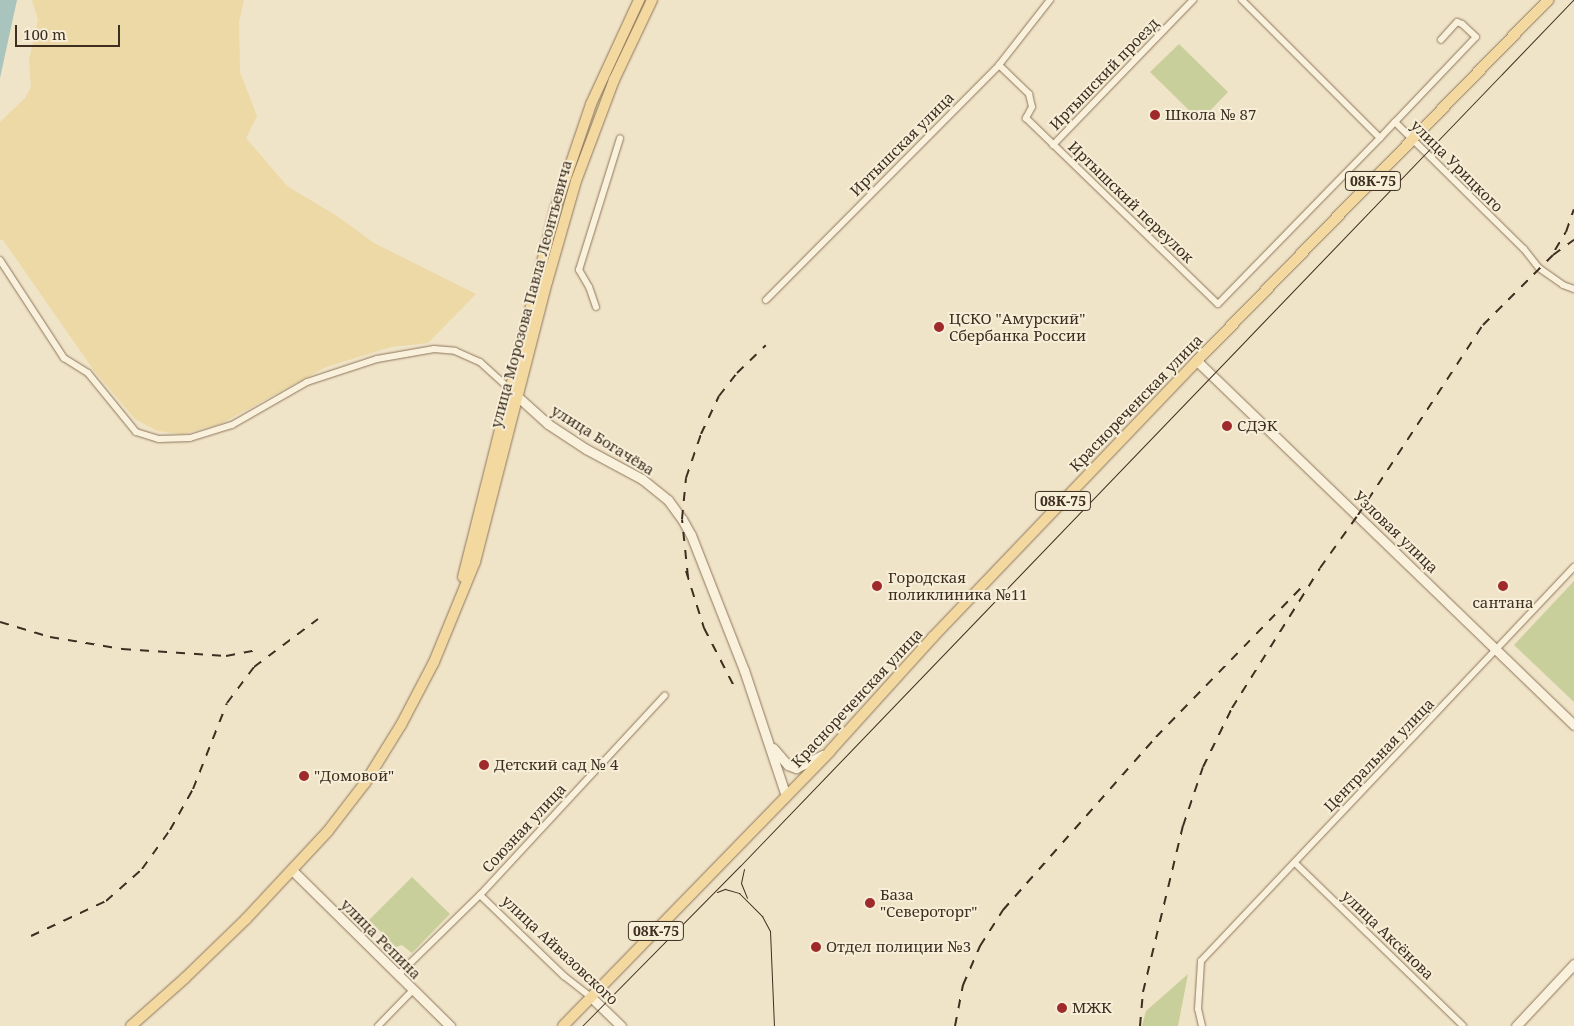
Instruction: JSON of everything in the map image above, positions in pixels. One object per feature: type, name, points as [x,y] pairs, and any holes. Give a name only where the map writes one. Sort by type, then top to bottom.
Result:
[{"type":"main road","name":"улица Морозова Павла Леонтьевича","points":[[460,603],[461,585],[555,210],[578,138],[604,74],[639,0]]},
{"type":"main road","name":"улица Морозова Павла Леонтьевича","points":[[131,1026],[185,978],[293,871],[337,820],[365,783],[396,733],[434,662],[460,603],[475,562],[517,396],[576,181],[614,80],[652,0]]},
{"type":"main road","name":"Краснореченская улица","points":[[563,1026],[830,751],[933,637],[1197,361],[1548,0]]},
{"type":"street","name":"Иртышская улица","points":[[766,300],[999,65],[1050,0]]},
{"type":"street","name":"Иртышский проезд","points":[[1053,144],[1193,0]]},
{"type":"street","points":[[1242,0],[1380,138]]},
{"type":"street","points":[[1395,122],[1476,37],[1462,24],[1457,22],[1441,40]]},
{"type":"street","name":"Иртышский переулок","points":[[999,65],[1029,94],[1032,107],[1026,118],[1218,304]]},
{"type":"street","name":"улица Урицкого","points":[[1218,304],[1395,122],[1524,249],[1539,268],[1562,285],[1574,289]]},
{"type":"street","points":[[596,307],[590,287],[580,270],[620,138]]},
{"type":"street","name":"улица Богачёва","points":[[0,260],[64,358],[88,373],[136,432],[159,439],[190,438],[232,425],[307,382],[377,359],[434,349],[455,351],[480,362],[548,424],[586,449],[642,479],[670,502],[691,535],[771,746],[786,796]]},
{"type":"street","name":"Узловая улица","points":[[1197,361],[1574,725]]},
{"type":"street","name":"Центральная улица","points":[[1202,1026],[1198,1009],[1201,961],[1574,567]]},
{"type":"street","name":"Союзная улица","points":[[398,975],[480,895],[665,694]]},
{"type":"street","points":[[771,746],[788,764],[796,768],[830,751]]},
{"type":"street","name":"улица Аксёнова","points":[[1295,862],[1463,1026]]},
{"type":"street","name":"улица Репина","points":[[293,871],[450,1026]]},
{"type":"street","name":"улица Айвазовского","points":[[480,895],[564,976],[591,997],[621,1026]]},
{"type":"street","points":[[1516,1026],[1574,964]]},
{"type":"street","points":[[378,1026],[413,990]]},
{"type":"green space","points":[[1179,44],[1228,92],[1200,121],[1150,72]]},
{"type":"green space","points":[[1574,581],[1574,702],[1514,645]]},
{"type":"green space","points":[[412,877],[450,914],[412,953],[402,945],[396,947],[369,920]]},
{"type":"green space","points":[[1188,974],[1178,1026],[1142,1026],[1146,1011]]},
{"type":"sand","points":[[32,0],[244,0],[239,22],[240,72],[257,116],[246,138],[287,186],[337,216],[374,243],[476,294],[428,343],[391,347],[326,367],[220,424],[183,434],[157,431],[135,419],[95,372],[3,240],[0,240],[0,122],[25,98],[31,87],[29,60],[38,20]]},
{"type":"water","points":[[0,0],[17,0],[0,78]]},
{"type":"tram line","points":[[582,1026],[740,866],[1573,0]]},
{"type":"tram line","points":[[744,869],[741,883],[747,898]]},
{"type":"tram line","points":[[717,892],[725,889],[739,893],[762,916],[770,931],[774,1026]]},
{"type":"railway","points":[[1555,250],[1566,232],[1574,209]]},
{"type":"railway","points":[[1140,1026],[1143,992],[1183,826],[1203,767],[1232,708],[1320,568],[1358,515],[1483,325],[1553,255],[1574,240]]},
{"type":"railway","points":[[688,577],[682,519],[686,478],[701,434],[719,396],[737,373],[766,345]]},
{"type":"railway","points":[[686,571],[704,628],[735,688]]},
{"type":"railway","points":[[955,1026],[963,985],[980,946],[1003,910],[1156,737],[1304,585]]},
{"type":"railway","points":[[31,936],[106,901],[142,869],[170,830],[193,789],[227,703],[254,667],[318,619]]},
{"type":"railway","points":[[0,622],[50,637],[122,649],[226,656],[257,650]]},
{"type":"place","name":"Школа № 87","points":[[1155,115]]},
{"type":"place","name":"ЦСКО \"Амурский\" Сбербанка России","points":[[939,327]]},
{"type":"place","name":"СДЭК","points":[[1227,426]]},
{"type":"place","name":"Городская поликлиника №11","points":[[877,586]]},
{"type":"place","name":"сантана","points":[[1503,586]]},
{"type":"place","name":"Детский сад № 4","points":[[484,765]]},
{"type":"place","name":"\"Домовой\"","points":[[304,776]]},
{"type":"place","name":"База \"Североторг\"","points":[[870,903]]},
{"type":"place","name":"Отдел полиции №3","points":[[816,947]]},
{"type":"place","name":"МЖК","points":[[1062,1008]]}]
